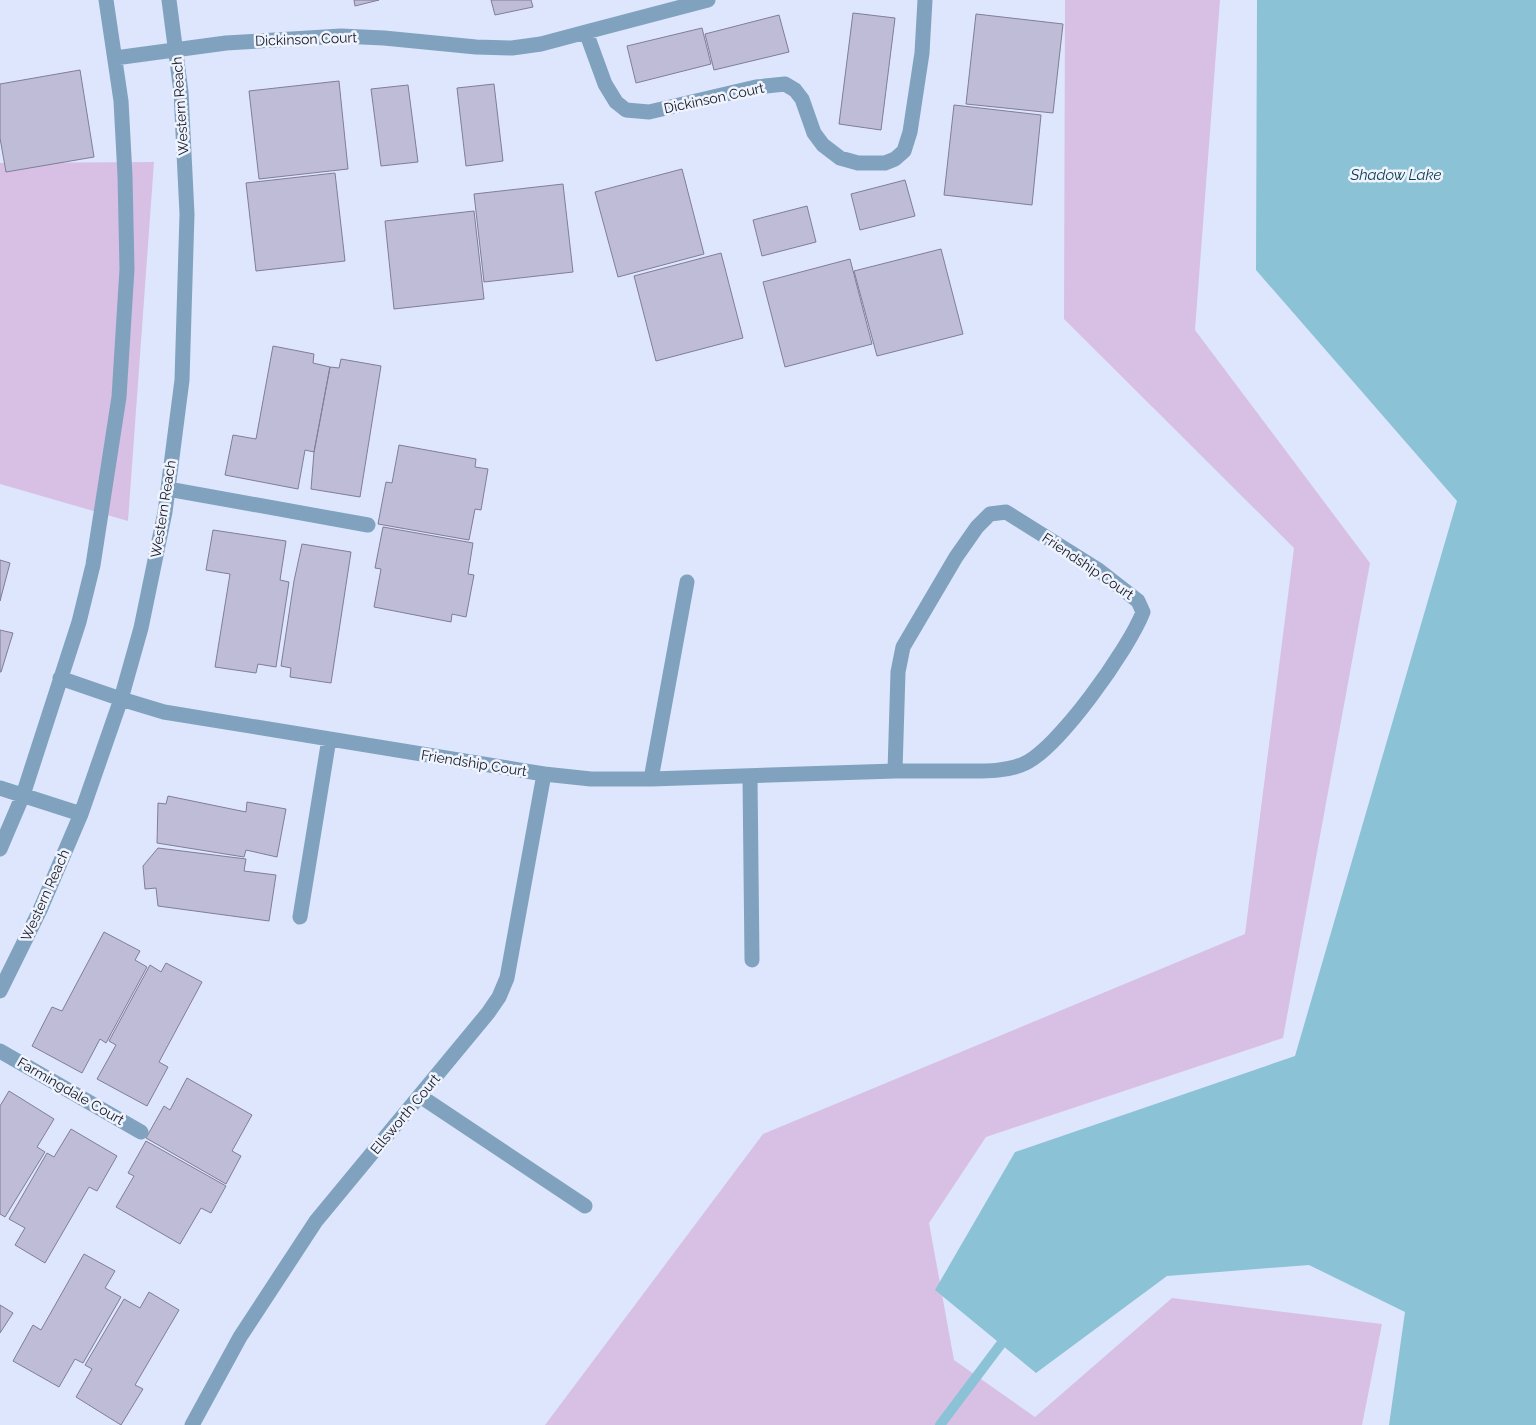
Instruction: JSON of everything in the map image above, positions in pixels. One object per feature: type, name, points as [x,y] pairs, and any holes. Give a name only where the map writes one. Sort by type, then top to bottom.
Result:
[{"type":"street","points":[[0,849],[23,795],[79,622],[93,565],[119,397],[127,269],[124,157],[120,101],[106,0]]},
{"type":"street","name":"Western Reach","points":[[0,991],[40,910],[81,814],[121,699],[141,628],[166,512],[182,380],[187,214],[181,92],[169,0]]},
{"type":"street","name":"Dickinson Court","points":[[115,58],[226,43],[341,36],[476,47],[512,48],[541,44],[708,0]]},
{"type":"street","name":"Dickinson Court","points":[[586,32],[605,84],[616,102],[626,110],[649,112],[756,87],[785,84],[795,90],[802,99],[814,133],[823,145],[840,158],[858,163],[885,163],[895,159],[904,152],[910,132],[922,53],[924,0]]},
{"type":"street","points":[[168,489],[368,525]]},
{"type":"street","name":"Friendship Court","points":[[60,678],[164,712],[544,774],[591,779],[750,777],[896,771],[995,771],[1022,765],[1040,755],[1064,731],[1104,678],[1138,626],[1143,612],[1138,601],[1097,569],[1006,512],[990,514],[977,527],[956,557],[903,647],[898,672],[896,771]]},
{"type":"street","points":[[651,779],[687,582]]},
{"type":"street","points":[[300,917],[329,739]]},
{"type":"street","name":"Ellsworth Court","points":[[192,1425],[240,1337],[316,1221],[488,1013],[499,997],[508,978],[544,774]]},
{"type":"street","points":[[750,777],[752,960]]},
{"type":"street","points":[[0,788],[81,814]]},
{"type":"street","name":"Farmingdale Court","points":[[0,1050],[142,1132]]},
{"type":"street","points":[[420,1096],[585,1206]]},
{"type":"shaded area","points":[[1065,0],[1220,0],[1195,330],[1370,563],[1283,1038],[986,1137],[929,1223],[954,1360],[1035,1417],[1172,1298],[1382,1324],[1362,1425],[545,1425],[763,1134],[1245,934],[1294,548],[1064,319]]},
{"type":"shaded area","points":[[154,162],[128,521],[0,484],[0,163]]},
{"type":"water","name":"Shadow Lake","points":[[1257,0],[1536,0],[1536,1425],[1389,1425],[1405,1312],[1309,1265],[1167,1276],[1036,1373],[935,1290],[1015,1152],[1295,1056],[1457,501],[1256,270]]},
{"type":"building","points":[[354,0],[379,0],[355,6]]},
{"type":"building","points":[[491,0],[531,0],[533,7],[495,15]]},
{"type":"building","points":[[853,13],[895,18],[881,130],[839,124]]},
{"type":"building","points":[[976,14],[1063,24],[1053,113],[966,104]]},
{"type":"building","points":[[779,15],[789,52],[714,70],[705,34]]},
{"type":"building","points":[[702,28],[711,64],[636,83],[627,46]]},
{"type":"building","points":[[80,70],[94,157],[6,172],[0,138],[0,84]]},
{"type":"building","points":[[339,81],[348,169],[259,179],[249,91]]},
{"type":"building","points":[[494,84],[503,161],[466,166],[457,88]]},
{"type":"building","points":[[408,85],[418,162],[381,166],[371,89]]},
{"type":"building","points":[[954,105],[1041,115],[1032,205],[944,195]]},
{"type":"building","points":[[682,169],[704,254],[618,277],[595,192]]},
{"type":"building","points":[[335,173],[345,261],[256,271],[246,183]]},
{"type":"building","points":[[905,180],[915,216],[860,230],[851,194]]},
{"type":"building","points":[[563,184],[573,272],[484,282],[474,194]]},
{"type":"building","points":[[807,206],[816,242],[762,256],[753,220]]},
{"type":"building","points":[[474,211],[484,299],[394,309],[385,221]]},
{"type":"building","points":[[941,249],[963,334],[877,356],[854,271]]},
{"type":"building","points":[[721,253],[743,338],[656,361],[634,276]]},
{"type":"building","points":[[850,259],[872,344],[785,367],[763,282]]},
{"type":"building","points":[[273,346],[314,354],[313,363],[330,367],[314,452],[305,450],[298,489],[225,475],[233,435],[256,439]]},
{"type":"building","points":[[341,359],[381,366],[360,497],[311,489],[314,452],[330,367],[339,368]]},
{"type":"building","points":[[399,445],[476,459],[475,467],[488,469],[481,510],[475,509],[469,540],[378,524],[386,482],[392,483]]},
{"type":"building","points":[[383,527],[473,543],[468,574],[474,575],[466,617],[452,614],[451,622],[374,607],[381,569],[375,568]]},
{"type":"building","points":[[213,530],[286,541],[280,580],[289,582],[276,667],[258,664],[256,673],[215,667],[230,574],[206,570]]},
{"type":"building","points":[[302,544],[351,552],[331,683],[290,677],[291,668],[281,666],[294,581]]},
{"type":"building","points":[[0,560],[10,563],[0,601]]},
{"type":"building","points":[[0,630],[13,633],[1,672],[0,672]]},
{"type":"building","points":[[168,796],[246,812],[247,802],[286,809],[277,857],[246,850],[244,857],[157,843],[158,803],[166,804]]},
{"type":"building","points":[[158,848],[246,859],[244,871],[276,875],[269,921],[158,906],[156,888],[145,889],[143,866]]},
{"type":"building","points":[[104,932],[140,951],[135,960],[147,967],[106,1043],[100,1039],[82,1073],[32,1046],[52,1007],[62,1011]]},
{"type":"building","points":[[166,963],[202,982],[159,1062],[168,1067],[147,1106],[97,1079],[116,1045],[109,1041],[150,965],[161,972]]},
{"type":"building","points":[[187,1078],[252,1115],[232,1151],[241,1156],[226,1184],[146,1138],[164,1106],[170,1110]]},
{"type":"building","points":[[9,1091],[54,1119],[37,1147],[45,1152],[5,1217],[0,1214],[0,1106]]},
{"type":"building","points":[[71,1129],[117,1156],[97,1191],[89,1187],[45,1263],[15,1245],[25,1228],[9,1219],[47,1153],[54,1157]]},
{"type":"building","points":[[146,1141],[226,1186],[211,1213],[201,1208],[180,1244],[116,1207],[134,1176],[128,1173]]},
{"type":"building","points":[[84,1254],[115,1271],[105,1288],[121,1297],[83,1363],[75,1359],[59,1387],[13,1361],[33,1325],[41,1330]]},
{"type":"building","points":[[149,1292],[179,1310],[135,1385],[143,1389],[121,1425],[76,1397],[92,1369],[85,1365],[124,1299],[140,1308]]},
{"type":"building","points":[[0,1305],[13,1313],[0,1333]]},
{"type":"waterway","points":[[940,1425],[1001,1344]]}]
